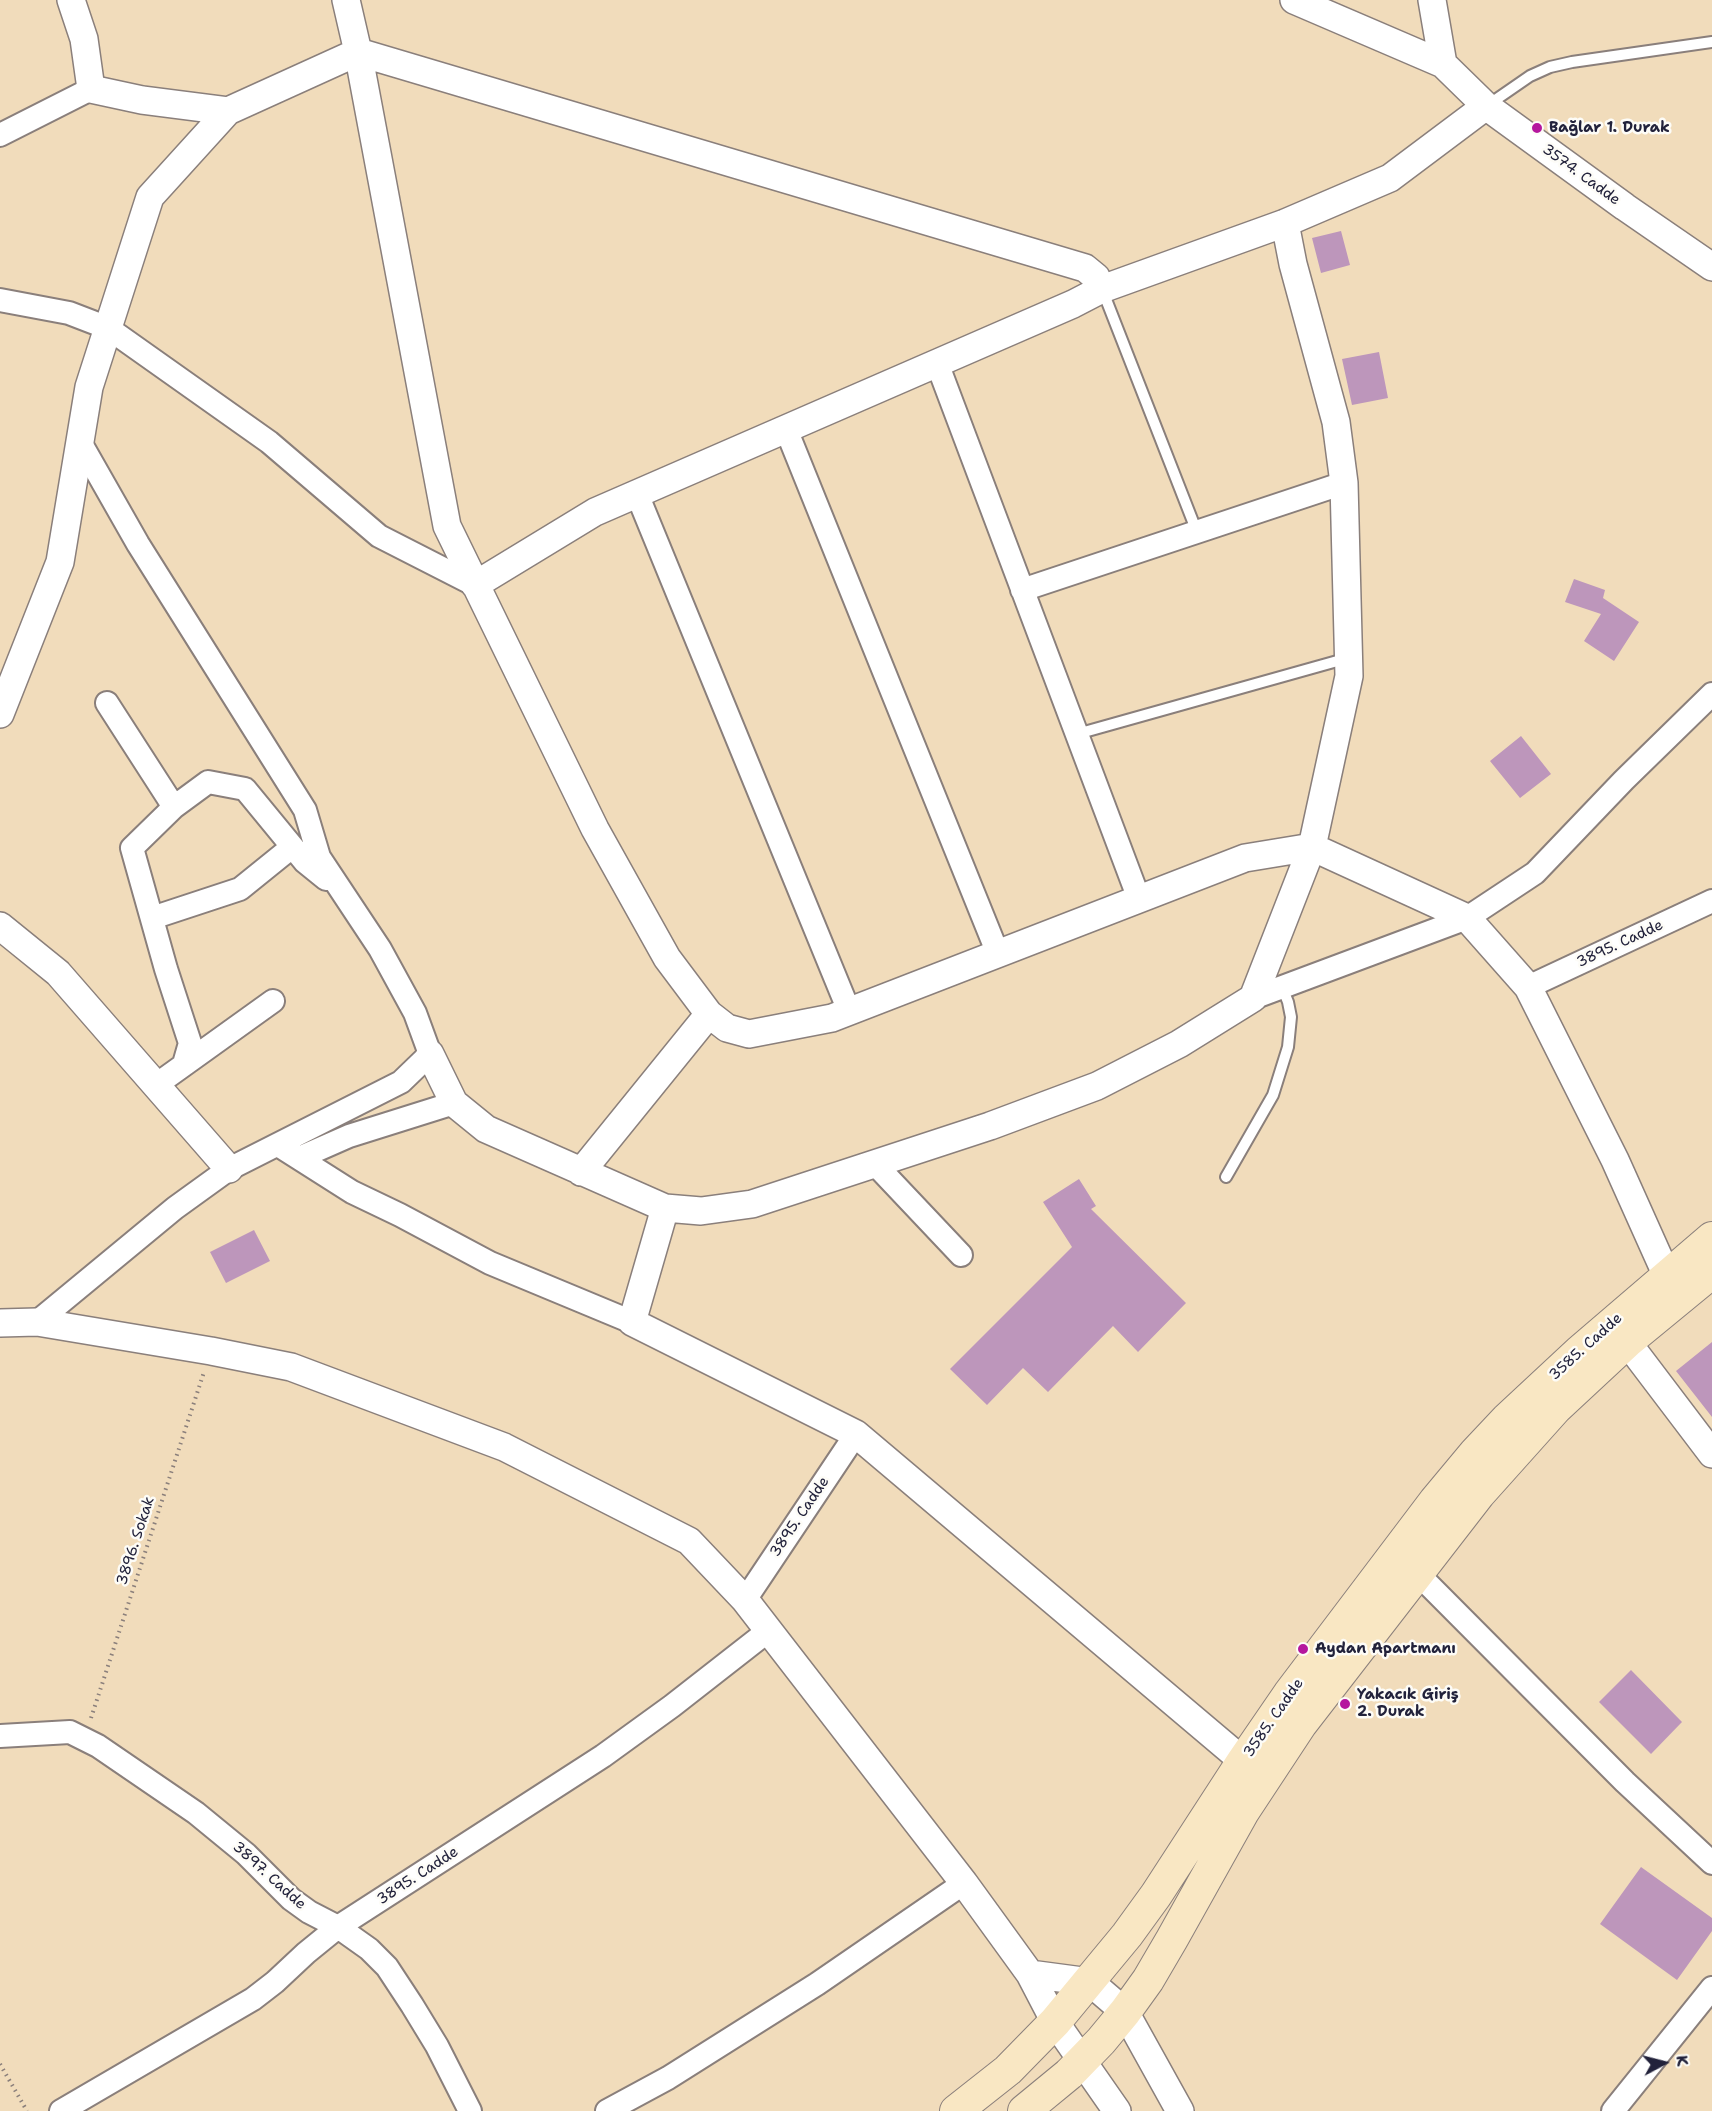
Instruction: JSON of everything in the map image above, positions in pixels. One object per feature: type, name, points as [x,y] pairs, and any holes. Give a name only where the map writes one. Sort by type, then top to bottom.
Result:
[{"type":"main road","name":"3585. Cadde","points":[[956,2111],[1008,2070],[1090,1982],[1156,1895],[1289,1694],[1436,1501],[1475,1454],[1541,1387],[1712,1238]]},
{"type":"main road","name":"3585. Cadde","points":[[1024,2111],[1083,2060],[1125,2012],[1148,1980],[1220,1850],[1300,1724],[1502,1467],[1556,1408],[1627,1342],[1712,1272]]},
{"type":"street","points":[[71,0],[84,39],[91,89]]},
{"type":"street","points":[[345,0],[358,52],[447,526],[595,829],[667,958],[710,1014],[727,1028],[749,1034],[832,1018],[1245,858],[1311,847],[1467,918],[1528,987],[1615,1160],[1667,1276]]},
{"type":"street","name":"3574. Cadde","points":[[1294,0],[1443,63],[1486,106],[1712,267]]},
{"type":"street","points":[[1432,0],[1443,63]]},
{"type":"street","points":[[0,714],[5,686],[60,562],[89,387],[150,197],[228,111],[358,52],[1085,268],[1095,276],[1102,289]]},
{"type":"street","points":[[0,135],[91,89],[142,100],[228,111]]},
{"type":"street","points":[[475,585],[596,512],[1073,304],[1102,289],[1285,223],[1390,178],[1486,106]]},
{"type":"street","points":[[1253,998],[1311,847],[1349,676],[1344,483],[1336,422],[1293,264],[1285,223]]},
{"type":"street","points":[[0,300],[69,313],[108,328],[269,442],[379,536],[475,585]]},
{"type":"street","points":[[937,363],[1139,899]]},
{"type":"street","points":[[786,429],[998,954]]},
{"type":"street","points":[[80,442],[138,544],[305,810],[319,857],[380,949],[410,1004],[430,1054],[454,1103],[486,1129],[665,1208],[701,1211],[752,1204],[990,1126],[1097,1086],[1179,1044],[1253,998],[1467,918],[1535,873],[1624,780],[1712,694]]},
{"type":"street","points":[[1022,590],[1344,483]]},
{"type":"street","points":[[637,494],[849,1011]]},
{"type":"street","points":[[107,703],[174,807]]},
{"type":"street","points":[[184,1064],[190,1043],[132,848],[174,807],[208,782],[245,789],[305,862],[341,891]]},
{"type":"street","points":[[152,918],[240,889],[292,847]]},
{"type":"street","name":"3895. Cadde","points":[[1528,987],[1712,901]]},
{"type":"street","points":[[0,926],[58,973],[229,1169]]},
{"type":"street","points":[[156,1085],[273,1001]]},
{"type":"street","points":[[581,1172],[710,1014]]},
{"type":"street","points":[[37,1322],[175,1208],[229,1169],[401,1082],[430,1054]]},
{"type":"street","points":[[298,1158],[349,1136],[454,1103]]},
{"type":"street","points":[[278,1145],[351,1192],[400,1215],[490,1263],[632,1322],[856,1434],[1243,1761]]},
{"type":"street","points":[[875,1164],[961,1255]]},
{"type":"street","points":[[632,1322],[665,1208]]},
{"type":"street","points":[[0,1323],[37,1322],[291,1367],[504,1447],[689,1541],[745,1600],[964,1883],[1030,1974],[1054,2022],[1118,2111]]},
{"type":"street","points":[[1627,1342],[1712,1454]]},
{"type":"street","name":"3895. Cadde","points":[[745,1600],[856,1434]]},
{"type":"street","points":[[1417,1573],[1625,1782],[1712,1863]]},
{"type":"street","name":"3895. Cadde","points":[[62,2111],[253,1999],[338,1927],[603,1756],[664,1713],[768,1631]]},
{"type":"street","name":"3897. Cadde","points":[[0,1736],[70,1732],[83,1738],[196,1813],[246,1854],[291,1899],[369,1949],[387,1967],[437,2046],[470,2111]]},
{"type":"street","points":[[607,2111],[668,2078],[817,1984],[964,1883]]},
{"type":"street","points":[[1030,1974],[1090,1982],[1125,2012],[1179,2111]]},
{"type":"street","points":[[1613,2111],[1712,1988]]},
{"type":"lane","points":[[1486,106],[1530,76],[1550,68],[1572,62],[1712,42]]},
{"type":"lane","points":[[1102,289],[1197,532]]},
{"type":"lane","points":[[1077,734],[1348,658]]},
{"type":"lane","points":[[1226,1177],[1273,1095],[1288,1047],[1291,1017],[1282,987]]},
{"type":"path","name":"3896. Sokak","points":[[83,1738],[91,1720],[211,1351]]},
{"type":"path","points":[[0,2064],[27,2111]]},
{"type":"building","points":[[1341,231],[1350,265],[1321,273],[1312,238]]},
{"type":"building","points":[[1379,352],[1388,398],[1352,405],[1342,359]]},
{"type":"building","points":[[1574,579],[1605,590],[1603,598],[1639,622],[1614,661],[1584,641],[1601,614],[1565,602]]},
{"type":"building","points":[[1521,736],[1551,774],[1520,798],[1490,761]]},
{"type":"building","points":[[1079,1179],[1096,1206],[1091,1209],[1186,1303],[1138,1352],[1113,1326],[1048,1392],[1023,1368],[987,1405],[950,1369],[1072,1247],[1043,1202]]},
{"type":"building","points":[[254,1230],[270,1261],[226,1283],[210,1252]]},
{"type":"building","points":[[1712,1342],[1712,1417],[1676,1371]]},
{"type":"building","points":[[1631,1670],[1682,1722],[1651,1754],[1599,1702]]},
{"type":"building","points":[[1641,1867],[1712,1918],[1712,1931],[1677,1980],[1600,1924]]},
{"type":"place","name":"Bağlar 1. Durak","points":[[1537,128]]},
{"type":"place","name":"Aydan Apartmanı","points":[[1303,1649]]},
{"type":"place","name":"Yakacık Giriş 2. Durak","points":[[1345,1704]]}]
